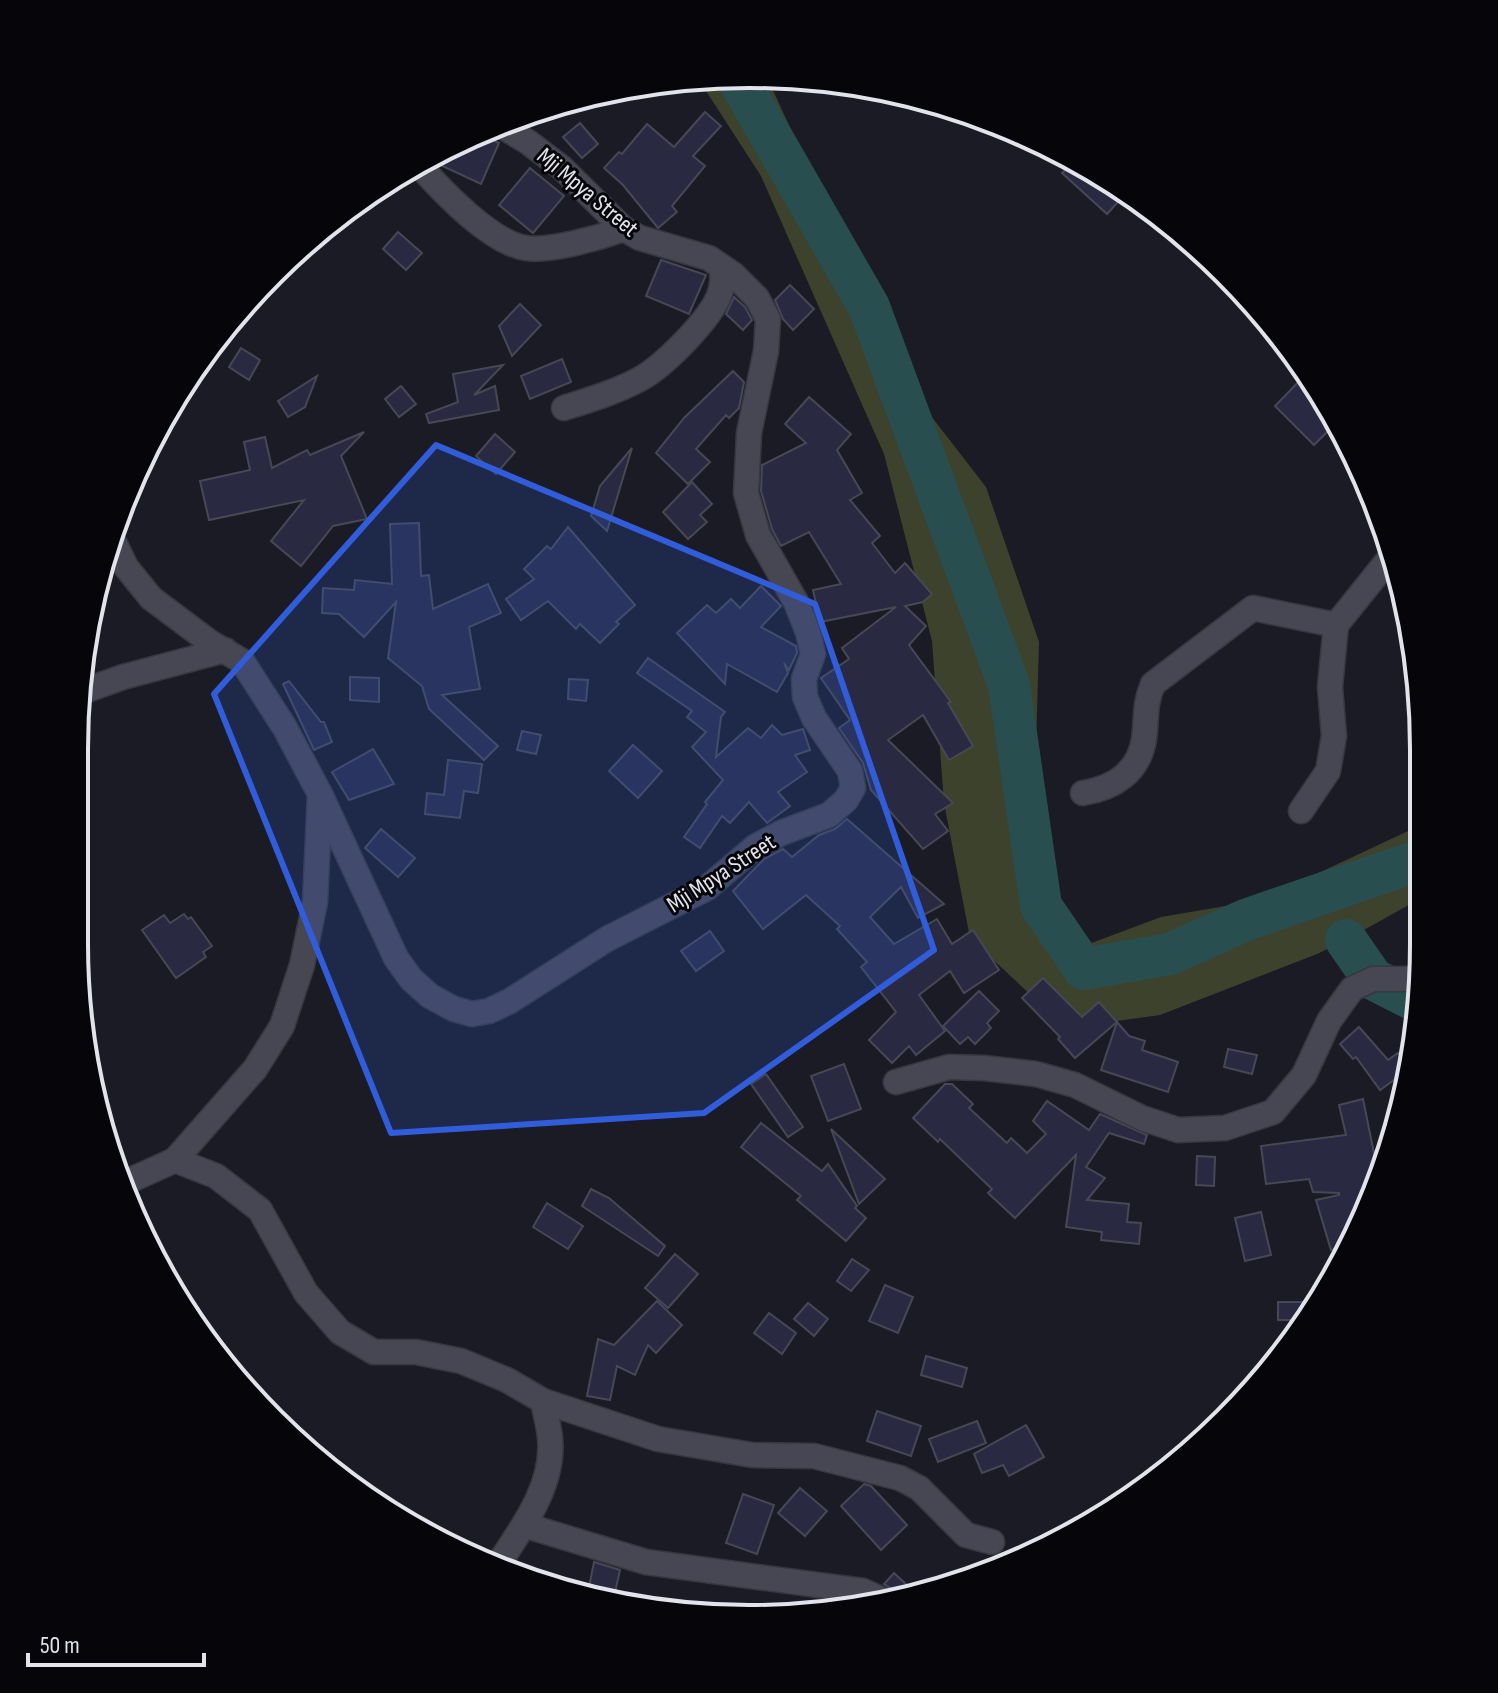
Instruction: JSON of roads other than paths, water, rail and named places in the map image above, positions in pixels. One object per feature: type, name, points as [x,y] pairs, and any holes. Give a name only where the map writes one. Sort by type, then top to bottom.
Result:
[{"type":"street","name":"Mji Mpya Street","points":[[320,794],[396,958],[411,979],[430,996],[454,1009],[472,1014],[489,1011],[510,1001],[607,939],[707,888],[755,847],[781,833],[829,815],[846,800],[853,788],[850,771],[814,718],[805,697],[804,679],[813,654],[808,632],[796,602],[758,535],[746,493],[749,433],[766,351],[768,319],[757,298],[722,267],[709,258],[640,238],[624,229],[562,168],[512,132]]},
{"type":"street","points":[[426,173],[493,233],[528,249],[577,243],[624,229]]},
{"type":"street","points":[[564,408],[643,378],[661,363],[711,310],[723,281],[722,267]]},
{"type":"street","points":[[119,552],[126,567],[151,598],[242,661],[285,728],[320,794],[315,902],[302,965],[282,1026],[255,1069],[175,1160],[132,1180]]},
{"type":"street","points":[[1301,811],[1328,771],[1334,736],[1330,687],[1336,625],[1383,566]]},
{"type":"street","points":[[1083,793],[1110,787],[1119,781],[1138,756],[1144,740],[1146,701],[1153,684],[1253,608],[1336,625]]},
{"type":"street","points":[[91,688],[225,650]]},
{"type":"street","points":[[896,1082],[949,1067],[1036,1074],[1075,1085],[1142,1118],[1178,1130],[1225,1128],[1273,1112],[1304,1075],[1329,1021],[1352,989],[1373,979],[1409,979]]},
{"type":"street","points":[[175,1160],[216,1176],[260,1210],[306,1293],[340,1332],[374,1352],[416,1352],[461,1361],[507,1380],[543,1401],[658,1439],[752,1455],[814,1456],[900,1478],[919,1488],[966,1535],[992,1542]]},
{"type":"street","points":[[503,1557],[524,1525],[549,1467],[551,1439],[543,1401]]},
{"type":"street","points":[[524,1525],[646,1562],[869,1594]]},
{"type":"waterway","points":[[743,88],[869,307],[1009,685],[1041,906],[1084,969],[1170,954],[1248,919],[1410,863]]},
{"type":"waterway","points":[[1346,940],[1373,979],[1408,997]]}]
